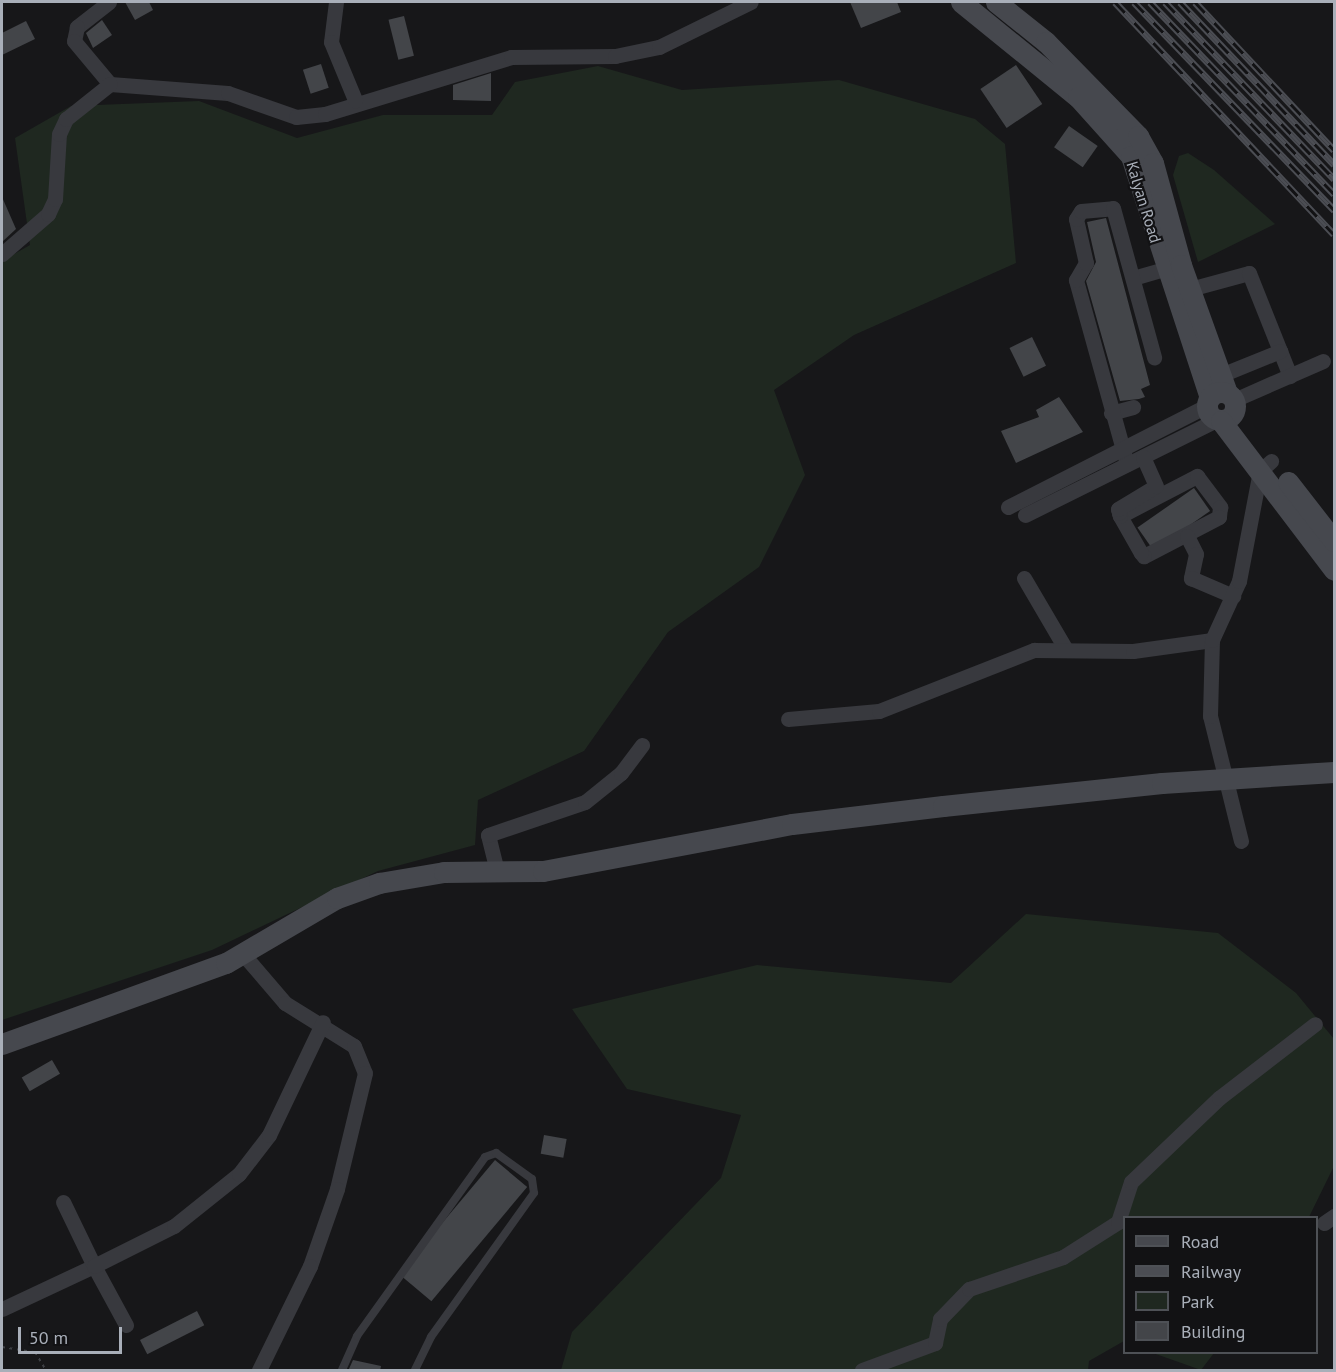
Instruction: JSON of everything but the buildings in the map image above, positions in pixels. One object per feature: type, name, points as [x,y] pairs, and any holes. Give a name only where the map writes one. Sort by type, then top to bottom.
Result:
[{"type":"street","points":[[109,2],[77,27],[74,41],[110,84]]},
{"type":"street","points":[[336,2],[331,42],[355,100]]},
{"type":"street","points":[[2,254],[48,214],[55,199],[59,134],[66,119],[110,84],[228,93],[296,117],[325,114],[355,100],[511,57],[615,56],[659,47],[751,2]]},
{"type":"street","name":"Kalyan Road","points":[[961,2],[1124,133],[1164,268],[1221,403],[1335,570]]},
{"type":"street","name":"Kalyan Road","points":[[996,2],[1046,42],[1153,164],[1221,403]]},
{"type":"street","points":[[1127,464],[1120,450],[1076,280],[1086,263],[1076,219],[1081,211],[1113,207],[1154,357]]},
{"type":"street","points":[[1132,278],[1164,268]]},
{"type":"street","points":[[1190,289],[1249,273],[1290,376]]},
{"type":"street","points":[[1025,515],[1143,457],[1221,403],[1280,351]]},
{"type":"street","points":[[1008,507],[1120,450],[1221,403],[1323,361]]},
{"type":"street","points":[[1111,413],[1133,407]]},
{"type":"street","points":[[1120,516],[1197,476],[1221,512],[1187,536],[1144,556],[1120,516],[1120,506],[1156,486],[1143,457]]},
{"type":"street","points":[[1241,841],[1210,716],[1212,640],[1233,596],[1247,556],[1266,466]]},
{"type":"street","name":"Kalyan Road","points":[[1266,466],[1335,541]]},
{"type":"street","points":[[1187,536],[1196,554],[1191,578],[1233,596]]},
{"type":"street","points":[[1024,578],[1065,648]]},
{"type":"street","points":[[788,719],[879,711],[954,685],[1008,657],[1065,648],[1132,651],[1212,640]]},
{"type":"street","points":[[497,871],[488,835],[585,802],[621,773],[642,745]]},
{"type":"street","points":[[2,1044],[243,954],[337,898],[379,883],[444,872],[543,871],[804,822],[1225,780],[1335,772]]},
{"type":"street","points":[[243,954],[285,1002],[323,1022],[354,1046],[365,1073],[337,1189],[310,1266],[259,1371]]},
{"type":"street","points":[[2,1309],[174,1226],[239,1174],[269,1135],[323,1022]]},
{"type":"street","points":[[862,1371],[935,1344],[940,1319],[969,1289],[1063,1257],[1118,1222],[1131,1182],[1220,1098],[1315,1024]]},
{"type":"street","points":[[63,1202],[126,1325]]},
{"type":"lane","points":[[342,1371],[357,1336],[485,1157],[496,1154],[532,1179],[534,1193],[431,1337],[415,1371]]},
{"type":"path","points":[[2,1347],[35,1352],[46,1371]]},
{"type":"green space","points":[[598,66],[682,90],[839,80],[975,119],[1005,144],[1016,263],[854,335],[774,390],[805,475],[759,567],[668,632],[584,751],[478,800],[475,845],[378,871],[212,950],[2,1020],[2,261],[30,245],[15,138],[71,106],[199,101],[297,138],[383,115],[492,115],[515,82]]},
{"type":"green space","points":[[1188,153],[1214,170],[1275,224],[1198,262],[1173,175],[1179,156]]},
{"type":"green space","points":[[1026,914],[1218,933],[1296,993],[1334,1039],[1334,1166],[1309,1216],[1123,1216],[1123,1342],[1089,1361],[1088,1370],[561,1370],[572,1332],[721,1178],[741,1115],[627,1089],[572,1009],[757,965],[951,983]]},
{"type":"green space","points":[[1156,1354],[1213,1354],[1201,1370]]},
{"type":"railway","points":[[1115,2],[1334,234]]},
{"type":"railway","points":[[1134,2],[1334,210]]},
{"type":"railway","points":[[1150,2],[1334,194]]},
{"type":"railway","points":[[1165,2],[1334,179]]},
{"type":"railway","points":[[1180,2],[1334,164]]},
{"type":"railway","points":[[1195,2],[1334,150]]}]
